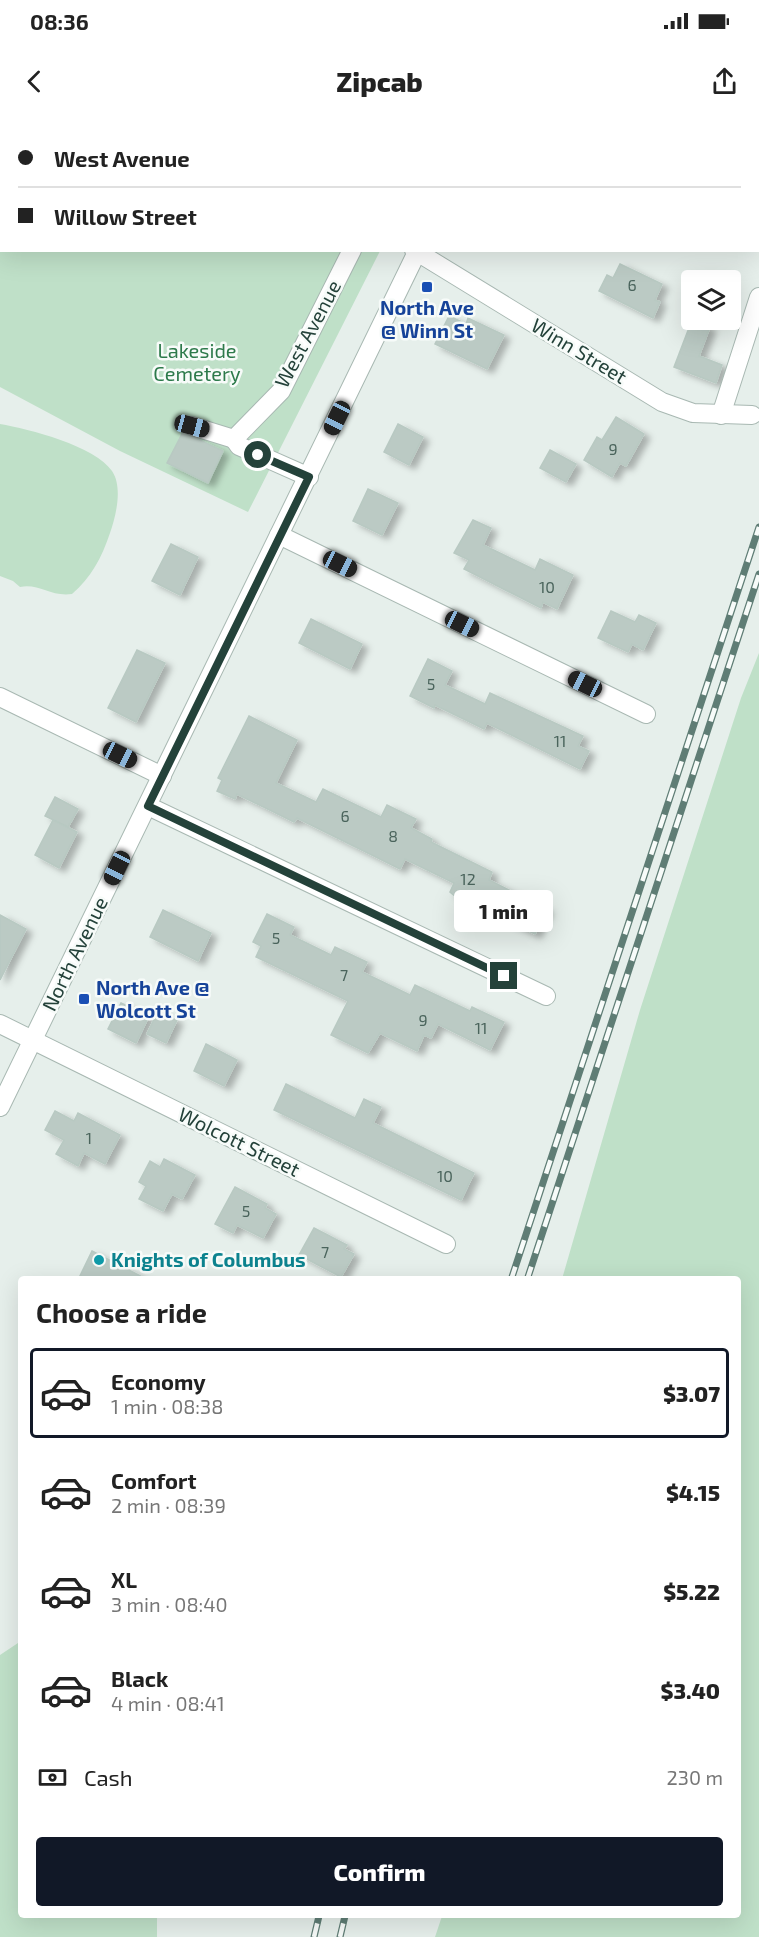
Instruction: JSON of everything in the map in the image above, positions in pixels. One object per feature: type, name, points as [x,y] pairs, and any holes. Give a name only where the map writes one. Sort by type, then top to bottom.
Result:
[{"type":"street","name":"West Avenue","points":[[234,439],[281,390],[351,252]]},
{"type":"street","name":"North Avenue","points":[[0,1107],[309,477],[416,252]]},
{"type":"street","name":"Winn Street","points":[[418,252],[662,402],[693,413],[752,415]]},
{"type":"street","points":[[722,415],[759,297]]},
{"type":"street","points":[[192,426],[234,439],[239,446],[309,477]]},
{"type":"street","points":[[279,535],[646,714]]},
{"type":"street","points":[[0,697],[162,776]]},
{"type":"street","points":[[148,806],[546,996]]},
{"type":"street","name":"Wolcott Street","points":[[0,1024],[446,1244]]},
{"type":"green space","name":"Lakeside Cemetery","points":[[0,252],[379,252],[248,512],[120,451],[0,387]]},
{"type":"green space","points":[[0,424],[44,434],[77,446],[103,462],[115,478],[117,502],[107,542],[90,574],[72,594],[57,594],[33,587],[20,587],[13,581],[0,576]]},
{"type":"green space","points":[[759,653],[759,1937],[435,1937],[441,1918],[741,1918],[741,1276],[563,1276],[640,1010],[741,698]]},
{"type":"green space","points":[[18,1643],[18,1918],[157,1918],[157,1937],[0,1937],[0,1655]]},
{"type":"building","points":[[620,264],[662,284],[655,300],[660,302],[653,318],[599,291],[607,275],[613,278]]},
{"type":"building","points":[[449,316],[466,324],[468,318],[504,335],[487,369],[435,344]]},
{"type":"building","points":[[688,330],[709,330],[699,356],[722,365],[716,383],[674,367]]},
{"type":"building","points":[[616,417],[644,434],[626,466],[620,463],[612,477],[584,460],[597,437],[602,440]]},
{"type":"building","points":[[398,424],[423,437],[409,465],[384,452]]},
{"type":"building","points":[[183,432],[223,451],[208,483],[167,463]]},
{"type":"building","points":[[550,450],[576,464],[566,482],[540,468]]},
{"type":"building","points":[[368,489],[398,503],[382,535],[353,521]]},
{"type":"building","points":[[473,520],[491,528],[483,545],[535,570],[540,559],[573,575],[557,609],[543,602],[541,608],[464,569],[469,560],[454,553]]},
{"type":"building","points":[[171,544],[198,557],[180,595],[152,581]]},
{"type":"building","points":[[611,611],[635,622],[639,615],[656,623],[643,650],[632,644],[628,652],[598,638]]},
{"type":"building","points":[[311,619],[362,644],[350,669],[299,643]]},
{"type":"building","points":[[137,650],[165,663],[136,722],[108,708]]},
{"type":"building","points":[[428,659],[452,671],[445,685],[485,704],[490,693],[583,736],[578,746],[589,751],[580,769],[487,723],[484,729],[435,705],[434,708],[410,696]]},
{"type":"building","points":[[249,716],[297,740],[276,783],[316,802],[323,789],[381,817],[387,805],[416,819],[411,828],[432,839],[431,842],[492,872],[489,880],[547,909],[535,934],[456,897],[450,892],[454,883],[405,859],[400,869],[297,818],[294,822],[237,794],[235,799],[217,791],[222,780],[218,778]]},
{"type":"building","points":[[55,797],[78,809],[68,827],[45,816]]},
{"type":"building","points":[[53,820],[77,832],[59,868],[35,855]]},
{"type":"building","points":[[163,910],[211,933],[198,961],[150,937]]},
{"type":"building","points":[[267,914],[294,927],[290,935],[331,955],[335,947],[367,962],[362,972],[410,995],[415,985],[470,1011],[472,1007],[504,1022],[490,1050],[438,1024],[431,1038],[424,1035],[417,1051],[380,1033],[368,1053],[331,1035],[348,1001],[256,957],[261,946],[253,942]]},
{"type":"building","points":[[0,915],[26,929],[0,980]]},
{"type":"building","points":[[121,1003],[149,1016],[136,1043],[108,1029]]},
{"type":"building","points":[[158,1011],[177,1020],[166,1043],[147,1034]]},
{"type":"building","points":[[206,1044],[237,1060],[224,1086],[194,1071]]},
{"type":"building","points":[[286,1084],[355,1118],[364,1099],[381,1107],[373,1123],[474,1173],[461,1200],[274,1110]]},
{"type":"building","points":[[55,1111],[74,1121],[78,1113],[120,1135],[105,1164],[84,1153],[78,1166],[56,1154],[64,1140],[45,1130]]},
{"type":"building","points":[[164,1159],[195,1175],[182,1199],[172,1194],[163,1211],[139,1199],[146,1186],[139,1182],[150,1161],[160,1167]]},
{"type":"building","points":[[235,1187],[267,1204],[265,1208],[276,1214],[263,1238],[237,1225],[233,1233],[215,1224]]},
{"type":"building","points":[[314,1228],[347,1245],[344,1249],[354,1254],[342,1276],[299,1255]]},
{"type":"building","name":"Knights of Columbus","points":[[92,1251],[140,1276],[80,1276]]},
{"type":"railway","points":[[512,1276],[759,527]]},
{"type":"railway","points":[[528,1276],[759,574]]},
{"type":"railway","points":[[314,1937],[319,1918]]},
{"type":"railway","points":[[340,1937],[345,1918]]},
{"type":"place","name":"North Ave @ Winn St","points":[[427,287]]},
{"type":"place","name":"North Ave @ Wolcott St","points":[[84,999]]},
{"type":"place","name":"Knights of Columbus","points":[[99,1260]]},
{"type":"route","points":[[258,455],[309,477],[148,806],[504,976]]}]
